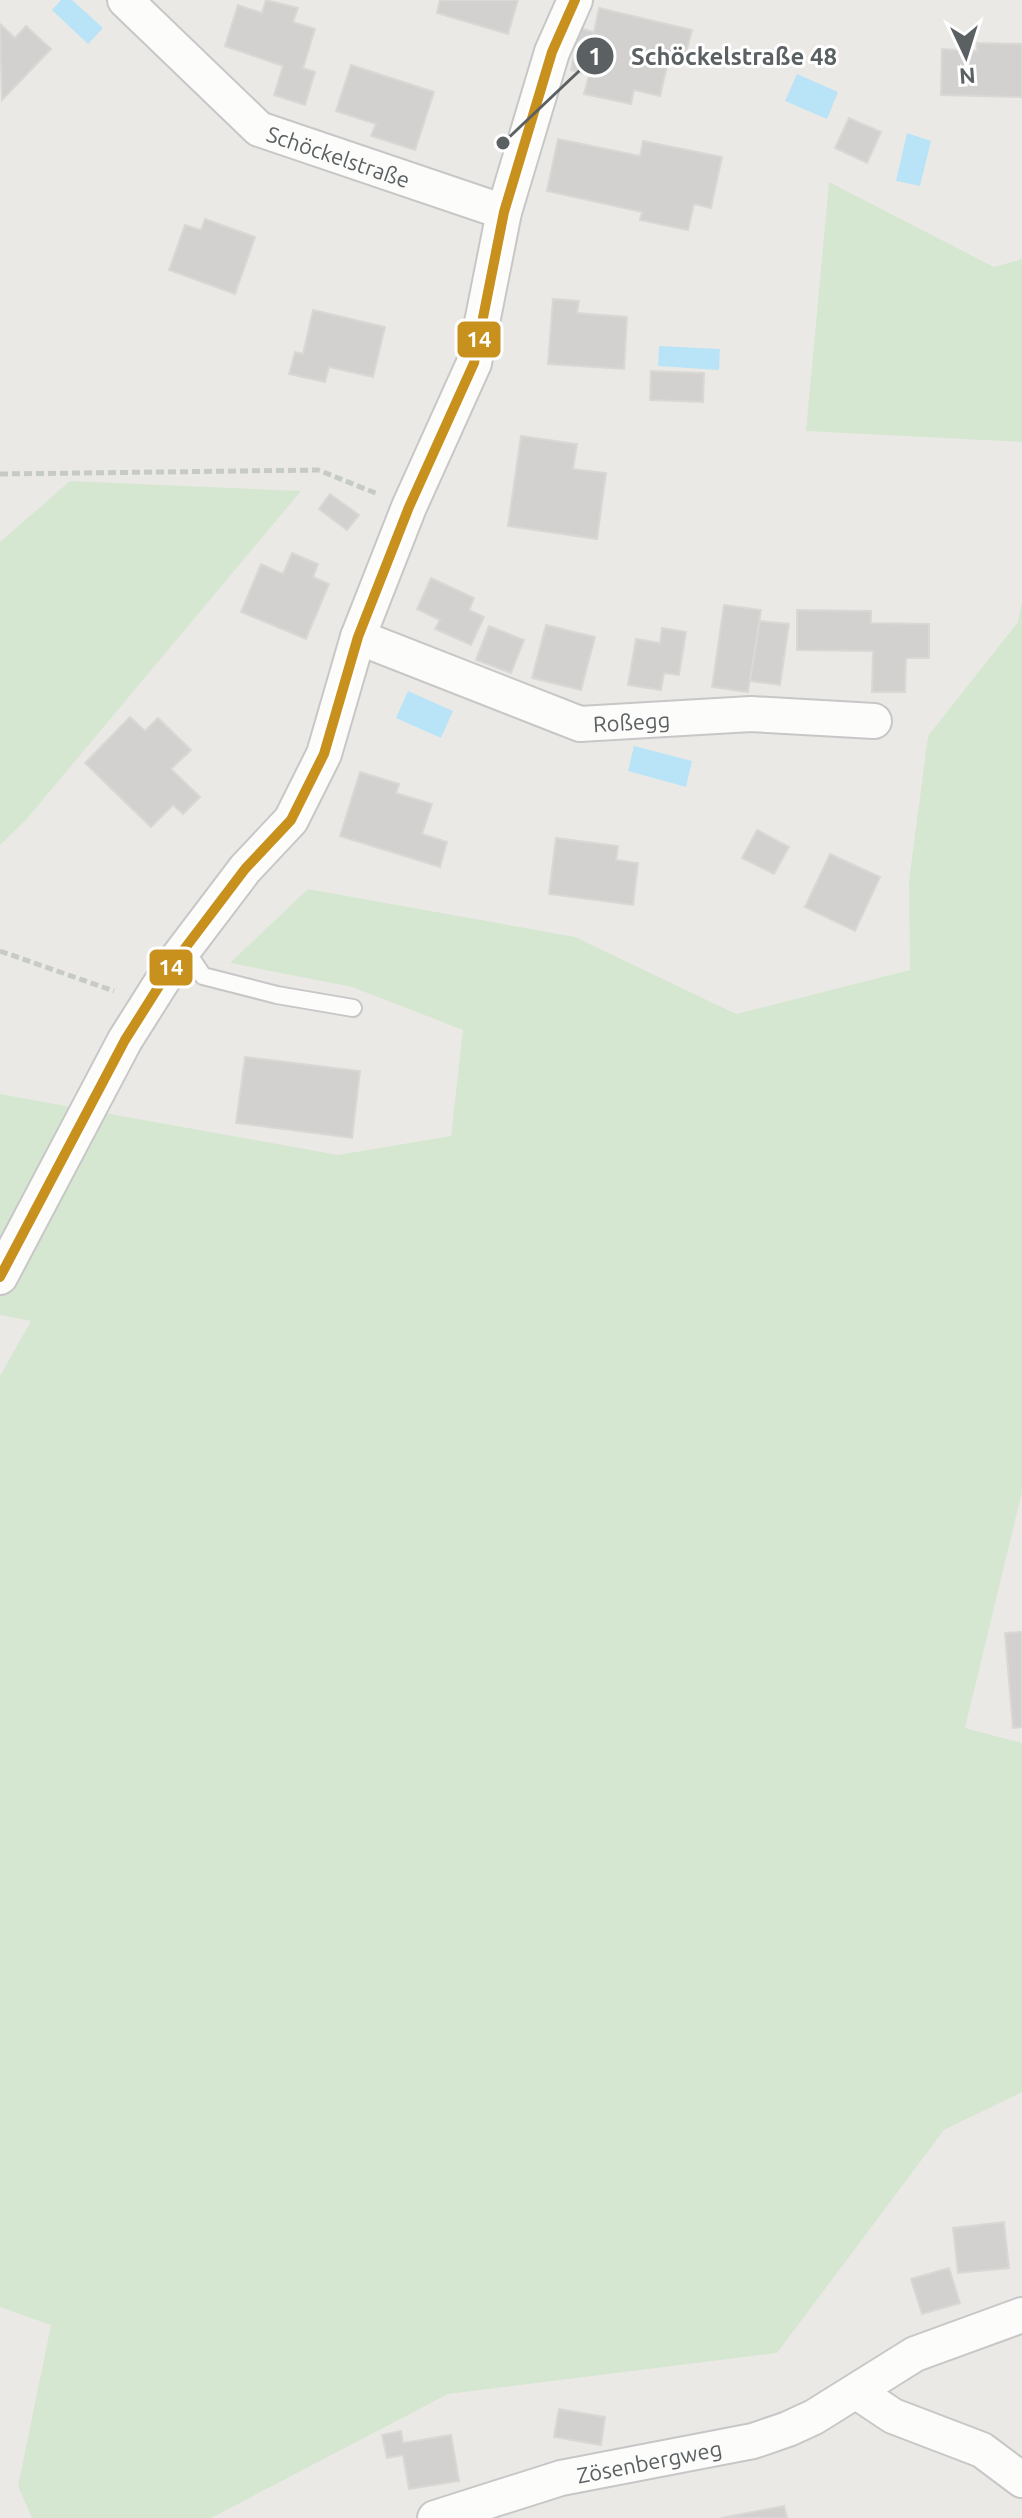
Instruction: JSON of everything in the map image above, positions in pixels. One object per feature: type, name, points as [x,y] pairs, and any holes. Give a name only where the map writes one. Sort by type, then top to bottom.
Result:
[{"type":"street","name":"Schöckelstraße","points":[[125,0],[259,129],[504,212]]},
{"type":"street","points":[[0,1277],[125,1040],[185,949],[245,869],[291,820],[324,754],[338,697],[358,637],[409,507],[474,363],[504,212],[552,52],[575,0]]},
{"type":"street","name":"Roßegg","points":[[358,637],[580,724],[751,714],[874,721]]},
{"type":"street","name":"Zösenbergweg","points":[[435,2518],[561,2478],[753,2441],[814,2417],[915,2354],[1022,2315]]},
{"type":"street","points":[[857,2392],[893,2416],[982,2450],[1022,2480]]},
{"type":"street","points":[[982,2450],[1022,2450]]},
{"type":"lane","points":[[185,949],[203,976],[277,995],[353,1008]]},
{"type":"path","points":[[0,474],[318,470],[409,507]]},
{"type":"path","points":[[0,951],[149,1003]]},
{"type":"green space","points":[[829,182],[994,267],[1022,259],[1022,442],[806,431]]},
{"type":"green space","points":[[70,481],[301,491],[25,821],[0,845],[0,542]]},
{"type":"green space","points":[[1022,602],[1022,1492],[965,1728],[1022,1743],[1022,2092],[944,2130],[777,2353],[448,2394],[211,2518],[32,2518],[18,2486],[51,2325],[0,2307],[0,1376],[31,1321],[0,1315],[0,1094],[338,1155],[451,1136],[463,1030],[352,987],[230,963],[308,889],[575,937],[736,1014],[910,970],[909,881],[928,736],[1018,622]]},
{"type":"water","points":[[61,0],[72,0],[103,28],[88,44],[52,10]]},
{"type":"water","points":[[797,74],[838,92],[827,119],[785,101]]},
{"type":"water","points":[[907,133],[931,141],[920,186],[896,181]]},
{"type":"water","points":[[659,346],[720,349],[719,370],[658,366]]},
{"type":"water","points":[[408,691],[453,711],[441,738],[396,718]]},
{"type":"water","points":[[634,746],[692,761],[686,787],[628,771]]},
{"type":"building","points":[[266,0],[298,8],[293,22],[315,29],[303,68],[315,72],[305,105],[274,95],[283,66],[225,46],[238,5],[262,13]]},
{"type":"building","points":[[440,0],[518,0],[508,34],[437,13]]},
{"type":"building","points":[[599,8],[692,30],[686,52],[671,49],[660,96],[634,90],[631,104],[584,94],[589,75],[571,70],[580,28],[594,32]]},
{"type":"building","points":[[0,24],[15,38],[26,26],[51,49],[2,100]]},
{"type":"building","points":[[977,43],[1022,44],[1022,97],[941,95],[942,49],[977,51]]},
{"type":"building","points":[[351,65],[434,92],[415,150],[371,136],[376,124],[336,111]]},
{"type":"building","points":[[849,118],[881,132],[867,163],[835,148]]},
{"type":"building","points":[[558,139],[640,156],[643,141],[722,157],[711,208],[694,204],[688,230],[640,220],[642,212],[547,191]]},
{"type":"building","points":[[205,219],[255,237],[235,294],[169,270],[185,225],[201,230]]},
{"type":"building","points":[[553,299],[579,301],[577,313],[627,317],[624,369],[548,364]]},
{"type":"building","points":[[313,310],[385,327],[373,377],[329,367],[325,382],[289,374],[295,352],[303,354]]},
{"type":"building","points":[[651,371],[704,373],[703,402],[650,400]]},
{"type":"building","points":[[521,436],[577,444],[573,469],[606,473],[597,539],[508,526]]},
{"type":"building","points":[[330,494],[359,515],[347,530],[319,509]]},
{"type":"building","points":[[292,553],[318,564],[313,577],[329,584],[306,639],[241,612],[261,564],[283,574]]},
{"type":"building","points":[[431,578],[474,598],[469,610],[484,617],[471,645],[435,629],[440,620],[417,609]]},
{"type":"building","points":[[724,605],[761,610],[748,692],[712,687]]},
{"type":"building","points":[[797,610],[871,611],[871,623],[929,624],[929,658],[906,658],[905,692],[872,692],[873,651],[797,650]]},
{"type":"building","points":[[760,621],[789,624],[780,685],[750,681]]},
{"type":"building","points":[[546,625],[595,637],[581,690],[532,678]]},
{"type":"building","points":[[489,626],[524,640],[511,673],[476,660]]},
{"type":"building","points":[[662,628],[686,632],[679,675],[664,673],[661,690],[628,685],[636,639],[660,643]]},
{"type":"building","points":[[130,717],[145,731],[158,718],[191,750],[171,769],[200,797],[183,814],[173,805],[151,827],[85,763]]},
{"type":"building","points":[[360,772],[399,784],[396,793],[432,804],[422,834],[447,842],[440,867],[340,836]]},
{"type":"building","points":[[757,830],[789,847],[774,874],[742,858]]},
{"type":"building","points":[[556,838],[618,846],[616,860],[638,863],[633,905],[549,894]]},
{"type":"building","points":[[830,854],[880,877],[855,931],[805,907]]},
{"type":"building","points":[[245,1057],[360,1071],[352,1138],[236,1123]]},
{"type":"building","points":[[1022,1632],[1022,1727],[1013,1728],[1005,1633]]},
{"type":"building","points":[[1004,2222],[1009,2268],[958,2273],[953,2228]]},
{"type":"building","points":[[949,2268],[960,2303],[922,2314],[911,2279]]},
{"type":"building","points":[[559,2409],[605,2417],[601,2445],[554,2437]]},
{"type":"building","points":[[401,2431],[403,2443],[451,2435],[459,2481],[409,2489],[403,2455],[387,2458],[382,2435]]},
{"type":"building","points":[[784,2506],[787,2518],[721,2518]]},
{"type":"transit line","name":"14","points":[[0,1277],[125,1040],[173,964],[245,869],[291,820],[324,754],[358,637],[409,507],[474,363],[504,212],[552,52],[575,0]]},
{"type":"place","name":"Schöckelstraße 48","points":[[503,143]]}]
